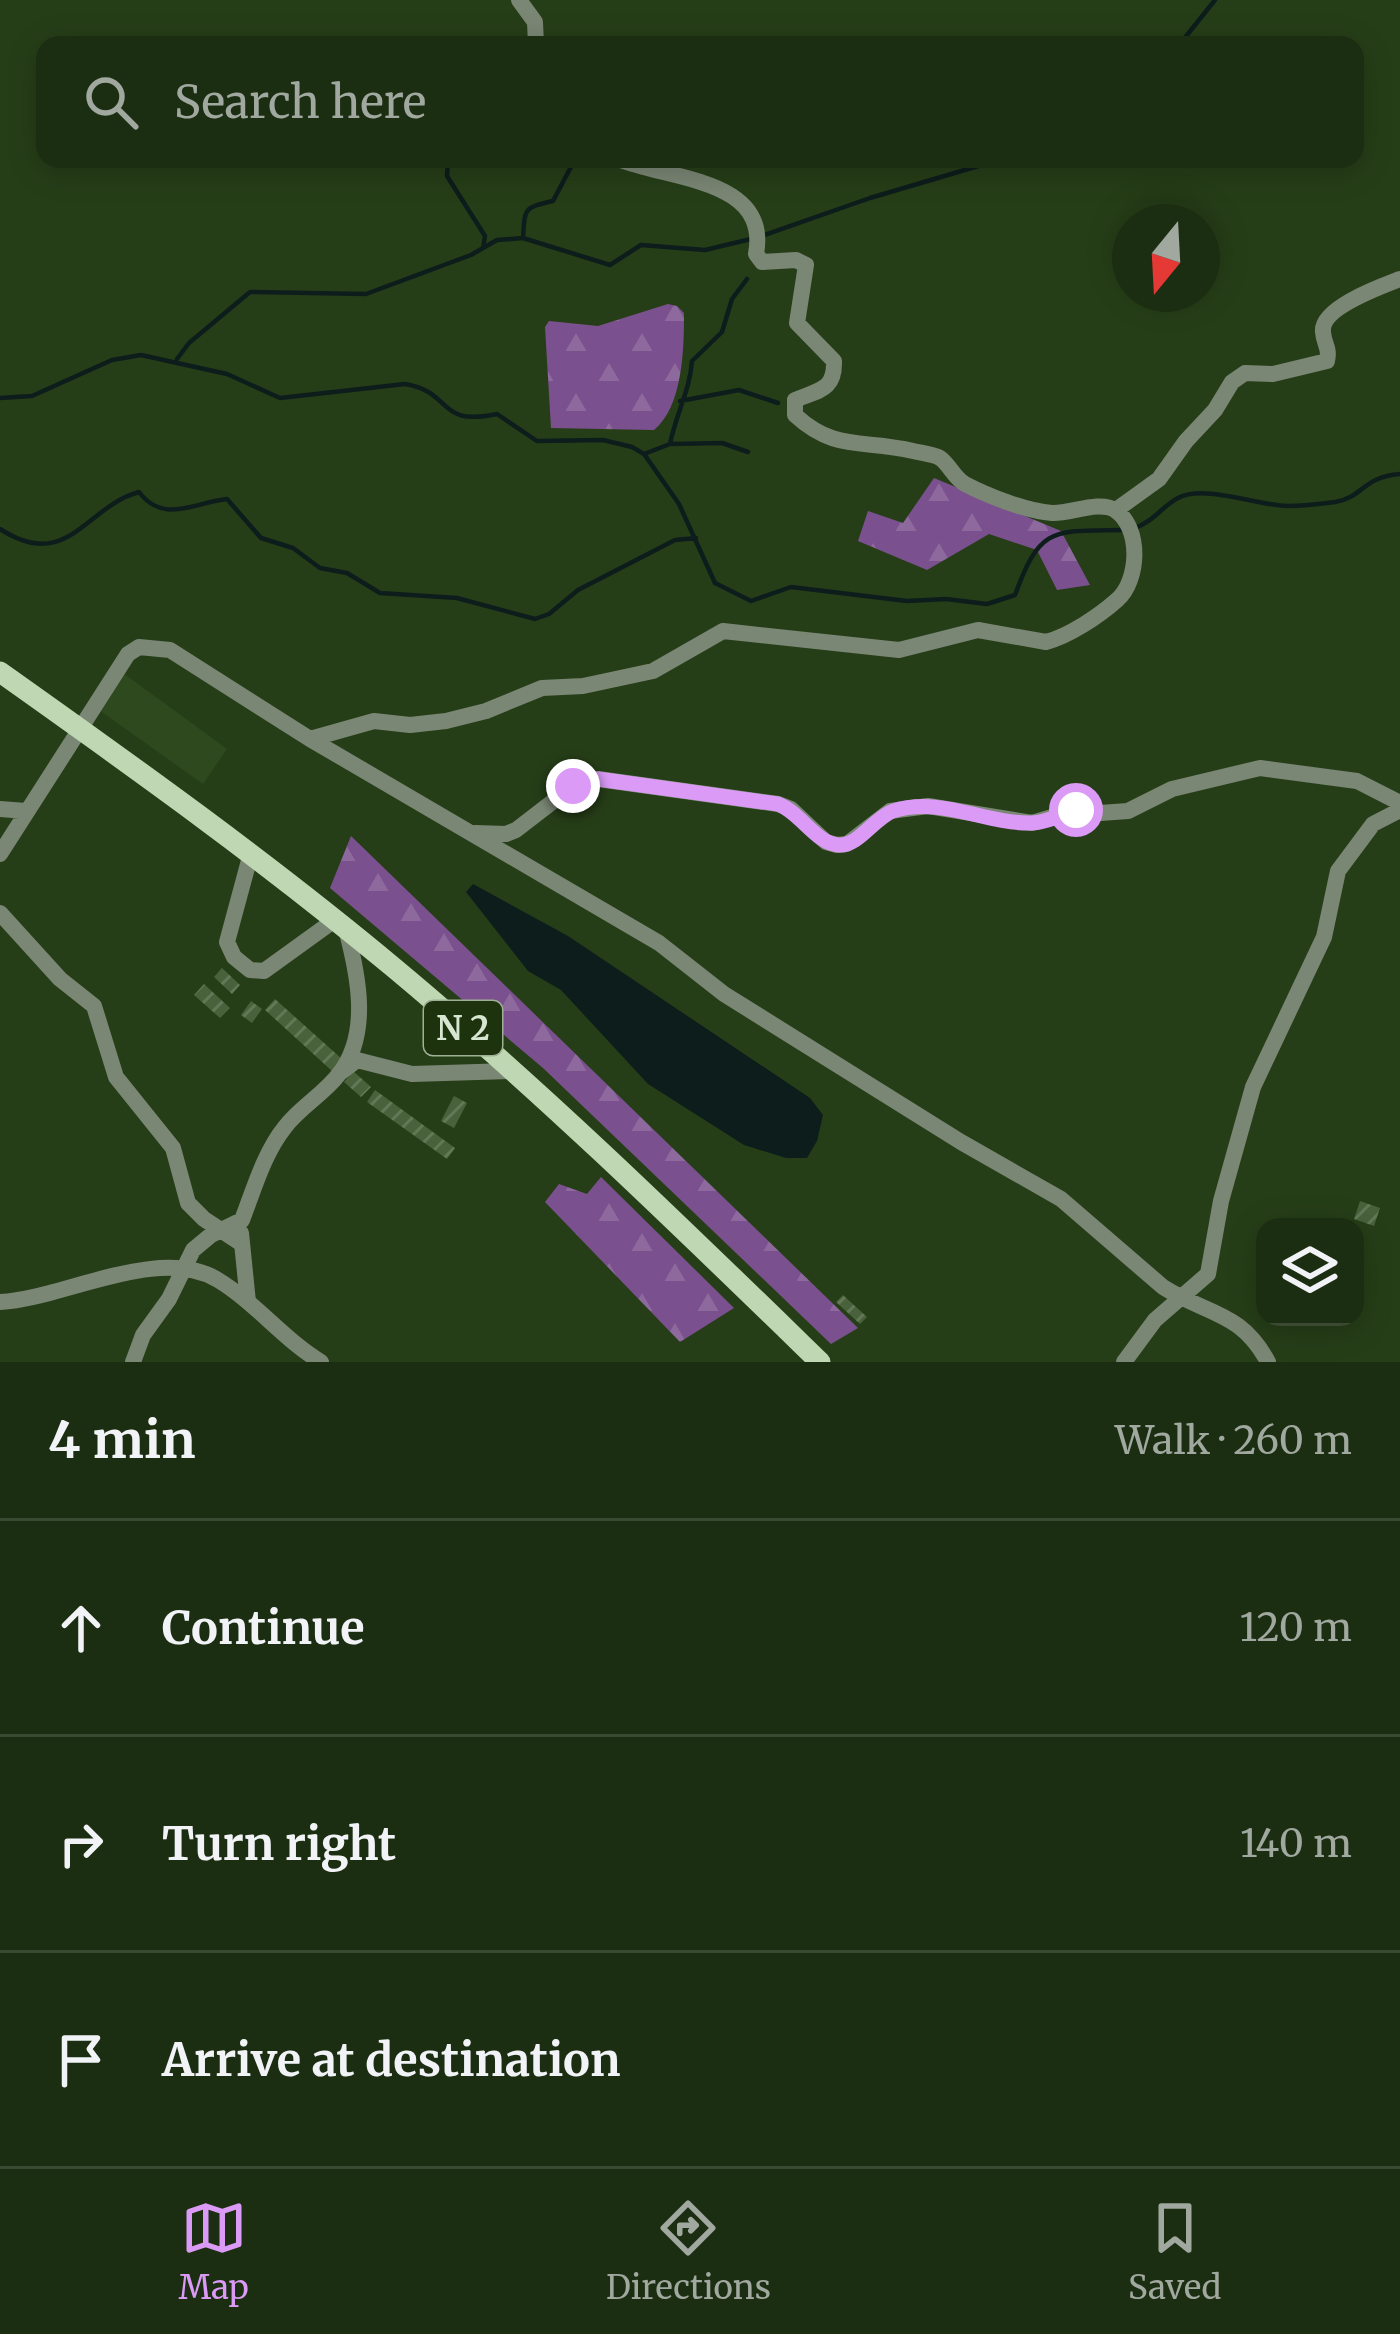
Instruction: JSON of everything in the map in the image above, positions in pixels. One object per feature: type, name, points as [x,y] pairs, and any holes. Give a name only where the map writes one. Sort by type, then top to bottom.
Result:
[{"type":"main road","name":"N 2","points":[[0,662],[77,727]]},
{"type":"main road","name":"N 2","points":[[0,672],[341,924],[583,1132],[820,1362]]},
{"type":"street","points":[[519,0],[535,22],[536,36]]},
{"type":"street","points":[[310,739],[374,721],[410,725],[446,721],[487,712],[542,688],[583,686],[653,671],[723,631],[898,650],[978,630],[1046,642],[1117,601],[1127,589],[1135,548],[1131,530],[1116,510],[1053,513],[1032,508],[962,483],[939,458],[881,443],[833,442],[809,428],[795,415],[795,400],[823,392],[831,383],[834,361],[797,322],[806,266],[796,260],[762,262],[756,254],[759,236],[754,214],[744,202],[701,181],[640,168]]},
{"type":"street","points":[[1116,510],[1159,479],[1232,382],[1245,373],[1273,374],[1327,361],[1325,321],[1360,294],[1400,279]]},
{"type":"street","points":[[0,854],[77,727],[128,654],[139,647],[170,650],[310,739],[659,944],[724,994],[1061,1199],[1181,1298],[1232,1318],[1259,1345],[1268,1362]]},
{"type":"street","points":[[474,833],[516,830],[573,786],[598,779],[778,804],[791,809],[826,842],[837,845],[847,844],[890,811],[928,806],[1032,823],[1076,810],[1127,811],[1172,789],[1260,768],[1357,781],[1400,807],[1373,824],[1338,871],[1324,937],[1253,1087],[1221,1201],[1208,1274],[1155,1320],[1124,1362]]},
{"type":"street","points":[[0,809],[26,811]]},
{"type":"street","points":[[250,854],[227,942],[234,957],[250,970],[265,971],[341,924],[359,991],[352,1047],[341,1073]]},
{"type":"street","points":[[0,913],[60,979],[94,1006],[116,1077],[173,1148],[188,1203],[239,1242]]},
{"type":"street","points":[[248,1302],[239,1242],[242,1220],[270,1150],[286,1125],[341,1073],[357,1060],[412,1074],[513,1071]]},
{"type":"street","points":[[133,1362],[143,1335],[169,1299],[193,1250],[242,1220]]},
{"type":"street","points":[[0,1302],[43,1295],[88,1280],[185,1267],[215,1278],[297,1348],[321,1362]]},
{"type":"shaded area","points":[[123,673],[227,749],[203,784],[99,710]]},
{"type":"shaded area","points":[[473,884],[568,936],[810,1098],[823,1115],[807,1158],[786,1158],[744,1145],[648,1084],[561,990],[528,971],[466,892]]},
{"type":"green space","points":[[668,304],[684,313],[682,360],[664,420],[654,430],[551,428],[545,327],[549,321],[598,326]]},
{"type":"green space","points":[[934,478],[1061,531],[1090,585],[1057,590],[1037,550],[989,534],[927,570],[858,541],[868,511],[903,523]]},
{"type":"green space","points":[[351,836],[858,1328],[831,1344],[543,1068],[330,888]]},
{"type":"green space","points":[[601,1177],[734,1308],[680,1342],[545,1202],[559,1184],[587,1194]]},
{"type":"building","points":[[222,968],[240,985],[232,994],[214,977]]},
{"type":"building","points":[[204,984],[230,1008],[220,1018],[194,995]]},
{"type":"building","points":[[275,999],[342,1059],[332,1071],[265,1010]]},
{"type":"building","points":[[251,1001],[262,1009],[252,1023],[241,1015]]},
{"type":"building","points":[[353,1071],[371,1087],[361,1097],[344,1082]]},
{"type":"building","points":[[375,1090],[455,1148],[447,1159],[367,1102]]},
{"type":"building","points":[[454,1096],[467,1103],[454,1128],[441,1121]]},
{"type":"building","points":[[1360,1201],[1380,1208],[1374,1226],[1364,1218],[1354,1218]]},
{"type":"building","points":[[843,1295],[867,1317],[860,1324],[836,1302]]},
{"type":"waterway","points":[[1186,36],[1215,0]]},
{"type":"waterway","points":[[447,168],[447,176],[485,236],[483,248]]},
{"type":"waterway","points":[[523,238],[528,211],[553,201],[570,168]]},
{"type":"waterway","points":[[762,236],[972,168]]},
{"type":"waterway","points":[[177,359],[189,343],[250,292],[366,294],[471,255],[497,240],[523,238],[610,265],[641,245],[705,250],[751,239]]},
{"type":"waterway","points":[[644,454],[670,444],[692,361],[722,332],[732,299],[747,279]]},
{"type":"waterway","points":[[0,398],[32,396],[112,360],[141,355],[227,374],[280,398],[405,384],[420,388],[463,416],[497,414],[537,441],[603,440],[644,454],[679,504],[715,583],[751,601],[791,587],[907,601],[987,604],[1015,595],[1033,556],[1052,537],[1121,530]]},
{"type":"waterway","points":[[680,401],[739,390],[778,403]]},
{"type":"waterway","points":[[671,444],[722,443],[748,452]]},
{"type":"waterway","points":[[1133,529],[1189,494],[1312,505],[1345,499],[1378,479],[1400,474]]},
{"type":"waterway","points":[[0,529],[23,541],[43,544],[75,532],[121,499],[139,492],[169,510],[227,499],[261,538],[293,548],[320,568],[347,573],[380,593],[457,598],[535,619],[549,614],[578,590],[675,540],[696,538]]},
{"type":"route","points":[[573,786],[598,779],[778,804],[791,809],[826,842],[837,845],[847,844],[890,811],[928,806],[1032,823],[1076,810]]}]
